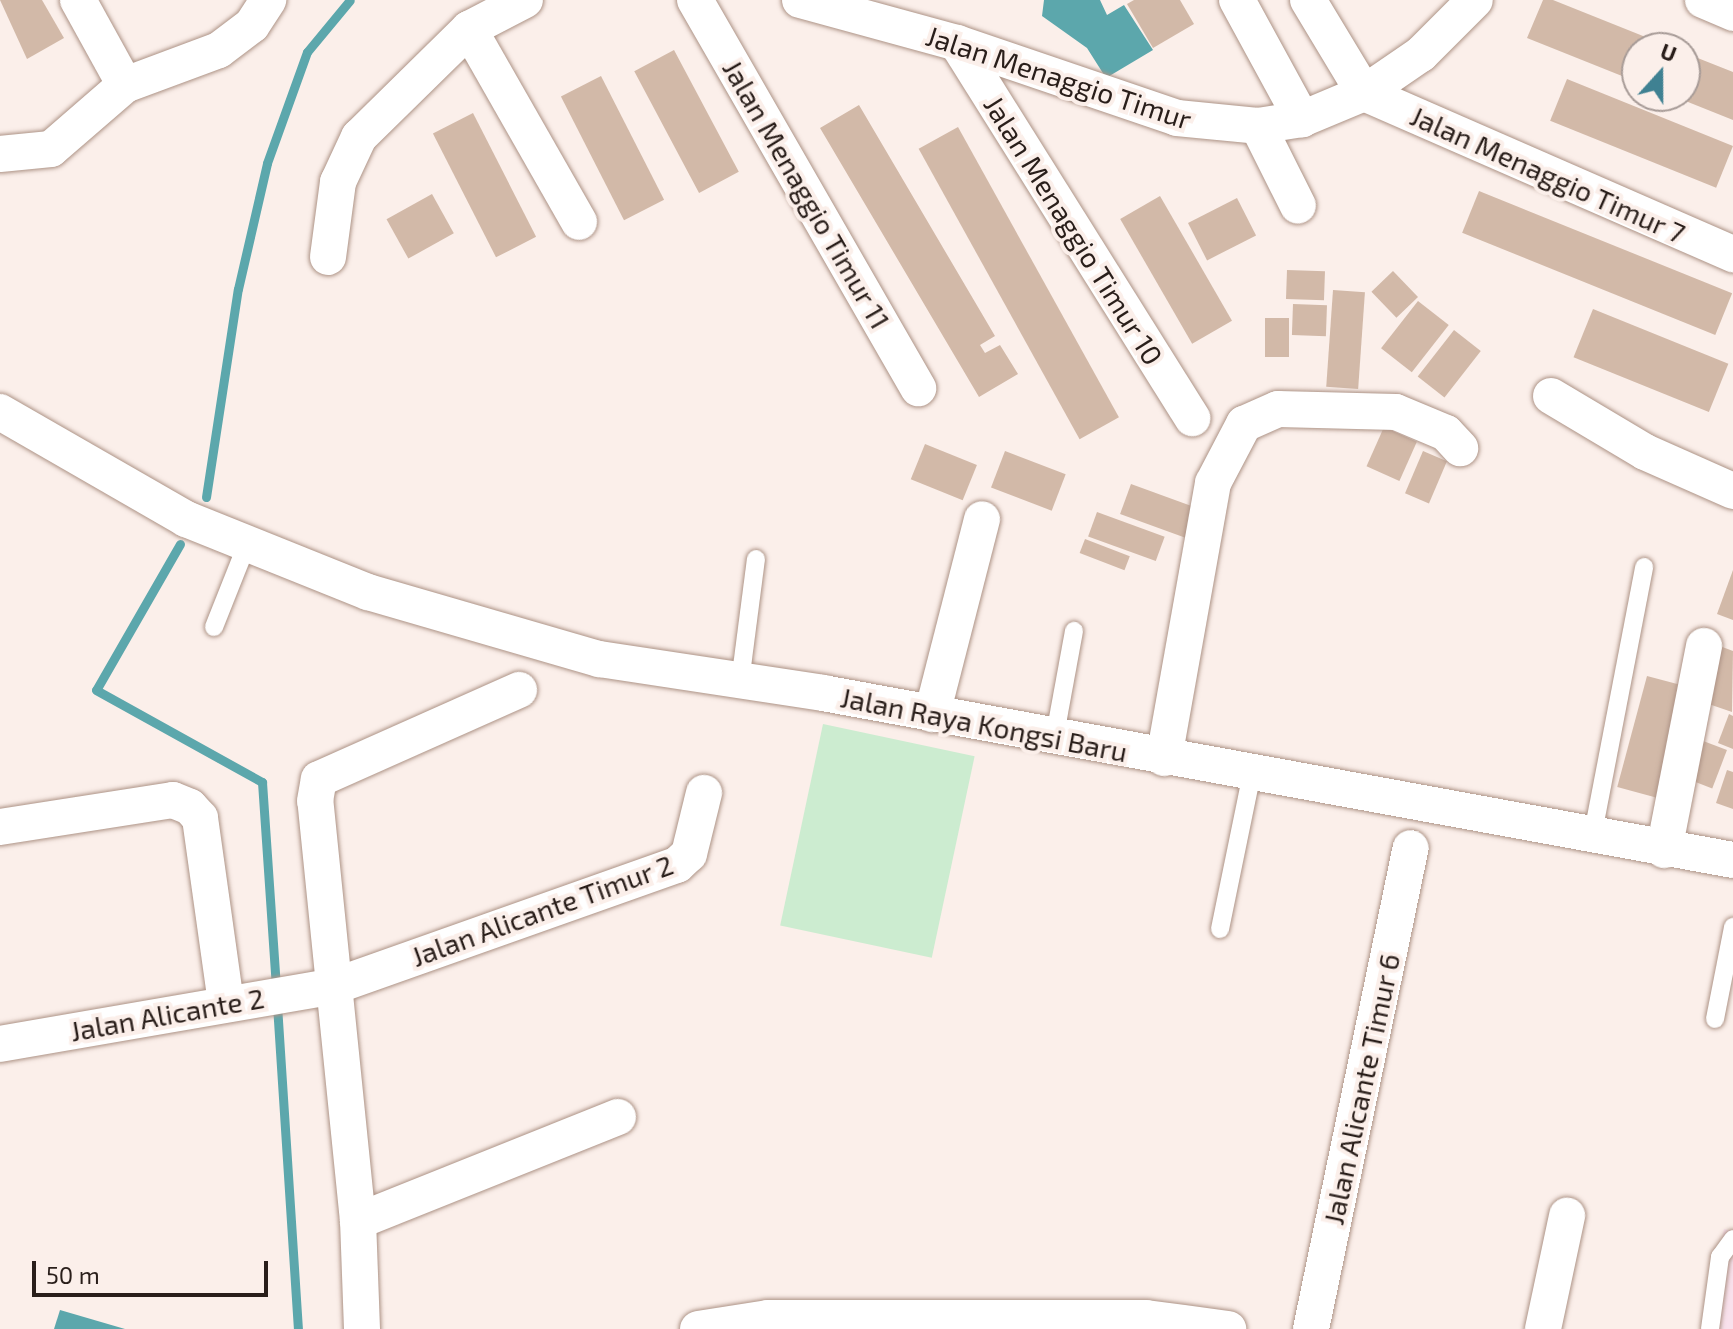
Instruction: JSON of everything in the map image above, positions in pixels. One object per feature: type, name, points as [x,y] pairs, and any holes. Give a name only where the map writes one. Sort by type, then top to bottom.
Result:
[{"type":"street","points":[[78,0],[125,85]]},
{"type":"street","points":[[0,154],[51,149],[125,85],[219,50],[252,25],[268,0]]},
{"type":"street","points":[[328,257],[338,182],[359,137],[469,29],[525,0]]},
{"type":"street","name":"Jalan Menaggio Timur 11","points":[[695,0],[918,388]]},
{"type":"street","name":"Jalan Menaggio Timur","points":[[800,0],[957,43],[1177,118],[1258,126],[1302,119],[1364,93],[1421,54],[1475,0]]},
{"type":"street","points":[[1237,0],[1302,119]]},
{"type":"street","points":[[1308,0],[1364,93]]},
{"type":"street","points":[[1703,0],[1733,13]]},
{"type":"street","points":[[469,29],[579,222]]},
{"type":"street","name":"Jalan Menaggio Timur 10","points":[[957,43],[1192,418]]},
{"type":"street","name":"Jalan Menaggio Timur 7","points":[[1364,93],[1733,254]]},
{"type":"street","points":[[1258,126],[1298,206]]},
{"type":"street","points":[[1551,396],[1645,452],[1733,491]]},
{"type":"street","points":[[1164,758],[1213,483],[1244,424],[1278,409],[1396,412],[1446,433],[1460,448]]},
{"type":"street","name":"Jalan Raya Kongsi Baru","points":[[0,412],[186,519],[486,630],[599,659],[932,714],[1054,740],[1252,773],[1592,838],[1733,860]]},
{"type":"street","points":[[932,714],[982,519]]},
{"type":"street","points":[[1664,850],[1704,646]]},
{"type":"street","points":[[362,1329],[358,1221],[326,986],[319,779],[516,692]]},
{"type":"street","name":"Jalan Alicante Timur 2","points":[[326,986],[677,865],[689,854],[704,793]]},
{"type":"street","points":[[0,827],[173,800],[190,807],[200,818],[233,1002]]},
{"type":"street","name":"Jalan Alicante Timur 6","points":[[1311,1329],[1411,848]]},
{"type":"street","name":"Jalan Alicante 2","points":[[0,1044],[326,986]]},
{"type":"street","points":[[358,1221],[618,1117]]},
{"type":"street","points":[[1543,1329],[1567,1216]]},
{"type":"street","points":[[698,1329],[768,1318],[1145,1324],[1225,1329]]},
{"type":"lane","points":[[214,627],[247,544]]},
{"type":"lane","points":[[740,682],[756,559]]},
{"type":"lane","points":[[1592,838],[1644,567]]},
{"type":"lane","points":[[1054,740],[1074,631]]},
{"type":"lane","points":[[1220,929],[1252,773]]},
{"type":"lane","points":[[1715,1019],[1733,927]]},
{"type":"lane","points":[[1710,1329],[1720,1257],[1733,1239]]},
{"type":"shaded area","points":[[1724,1229],[1733,1231],[1733,1329],[1703,1329]]},
{"type":"green space","points":[[823,724],[975,756],[932,958],[780,925]]},
{"type":"water","points":[[1044,0],[1100,0],[1107,15],[1124,5],[1153,50],[1106,78],[1087,48],[1042,16]]},
{"type":"water","points":[[60,1310],[125,1329],[54,1329]]},
{"type":"building","points":[[0,0],[42,0],[64,38],[27,59]]},
{"type":"building","points":[[1134,0],[1180,0],[1194,24],[1153,48],[1127,4]]},
{"type":"building","points":[[1543,0],[1553,0],[1633,32],[1621,32],[1621,76],[1527,38]]},
{"type":"building","points":[[674,50],[739,172],[699,193],[634,71]]},
{"type":"building","points":[[1701,59],[1733,72],[1733,120],[1701,107]]},
{"type":"building","points":[[601,76],[664,200],[624,220],[561,96]]},
{"type":"building","points":[[1567,79],[1621,101],[1621,112],[1649,112],[1733,146],[1716,188],[1550,121]]},
{"type":"building","points":[[859,105],[995,336],[980,345],[985,353],[1000,345],[1018,374],[979,397],[820,128]]},
{"type":"building","points":[[473,113],[536,237],[496,257],[433,133]]},
{"type":"building","points":[[958,127],[1119,417],[1080,439],[919,149]]},
{"type":"building","points":[[1479,191],[1732,293],[1715,335],[1462,233]]},
{"type":"building","points":[[432,194],[454,233],[408,259],[387,219]]},
{"type":"building","points":[[1160,196],[1232,321],[1192,344],[1120,219]]},
{"type":"building","points":[[1237,198],[1256,235],[1207,260],[1188,223]]},
{"type":"building","points":[[1287,270],[1325,271],[1324,300],[1286,299]]},
{"type":"building","points":[[1393,271],[1418,297],[1396,318],[1371,292]]},
{"type":"building","points":[[1333,290],[1365,292],[1358,389],[1326,387]]},
{"type":"building","points":[[1418,301],[1449,325],[1412,372],[1381,348]]},
{"type":"building","points":[[1293,304],[1327,305],[1326,336],[1292,335]]},
{"type":"building","points":[[1593,309],[1728,364],[1709,412],[1574,357]]},
{"type":"building","points":[[1265,318],[1289,318],[1289,357],[1265,357]]},
{"type":"building","points":[[1454,330],[1481,351],[1444,397],[1418,376]]},
{"type":"building","points":[[1384,427],[1417,442],[1399,481],[1367,466]]},
{"type":"building","points":[[925,444],[977,465],[963,500],[911,479]]},
{"type":"building","points":[[1005,451],[1066,474],[1052,511],[991,487]]},
{"type":"building","points":[[1423,451],[1447,461],[1429,504],[1405,493]]},
{"type":"building","points":[[1131,484],[1202,510],[1191,540],[1120,514]]},
{"type":"building","points":[[1097,512],[1165,537],[1156,561],[1088,536]]},
{"type":"building","points":[[1085,539],[1130,556],[1124,570],[1080,553]]},
{"type":"building","points":[[1733,570],[1733,620],[1717,614]]},
{"type":"building","points":[[1717,645],[1733,651],[1732,712],[1697,700]]},
{"type":"building","points":[[1647,676],[1687,687],[1657,798],[1617,787]]},
{"type":"building","points":[[1729,714],[1733,716],[1733,749],[1718,743]]},
{"type":"building","points":[[1698,739],[1727,750],[1712,788],[1683,777]]},
{"type":"building","points":[[1727,770],[1733,772],[1733,809],[1716,803]]},
{"type":"waterway","points":[[206,497],[238,289],[267,163],[307,52],[350,0]]},
{"type":"waterway","points":[[180,544],[96,690],[262,782],[276,990]]},
{"type":"waterway","points":[[277,1005],[298,1329]]}]
